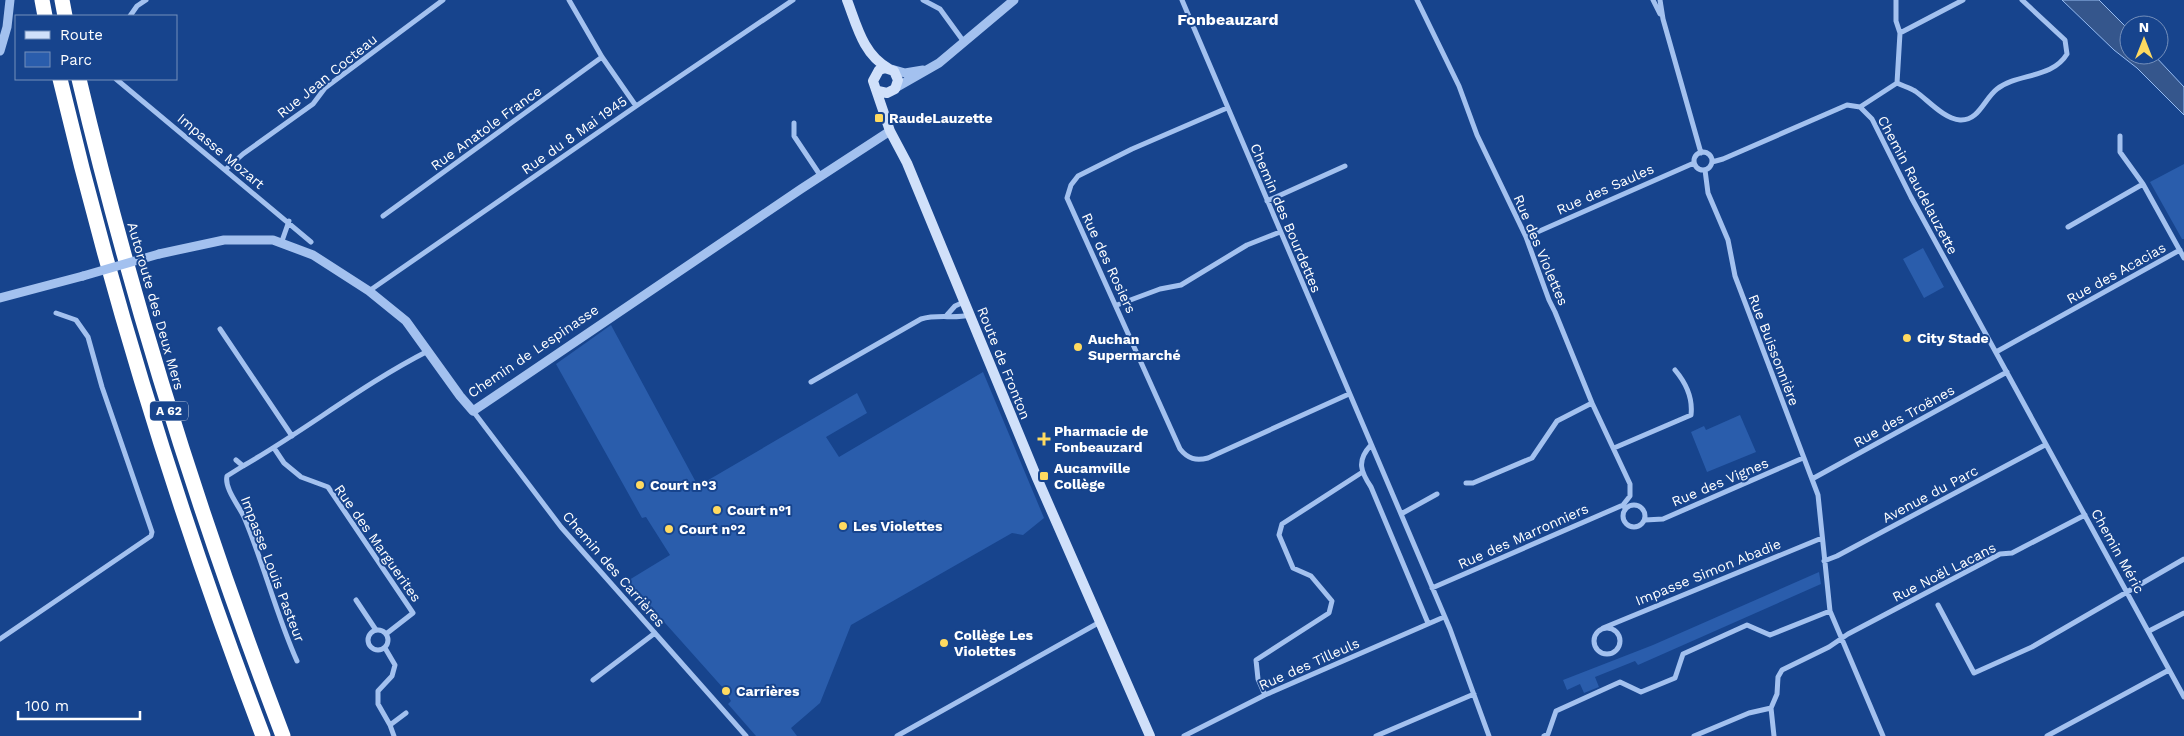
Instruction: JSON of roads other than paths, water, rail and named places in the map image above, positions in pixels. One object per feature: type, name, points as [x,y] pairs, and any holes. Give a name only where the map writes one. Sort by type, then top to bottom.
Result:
[{"type":"highway","points":[[42,0],[45,15]]},
{"type":"highway","points":[[62,0],[65,15]]},
{"type":"highway","name":"A 62","points":[[60,80],[82,175],[143,392],[192,544],[263,736]]},
{"type":"highway","name":"Autoroute des Deux Mers","points":[[79,80],[101,170],[161,386],[208,529],[283,736]]},
{"type":"main road","points":[[846,0],[867,50],[876,60],[898,76],[888,103],[907,163]]},
{"type":"main road","points":[[846,0],[860,46],[874,75],[873,83],[878,91],[890,131],[907,163]]},
{"type":"main road","points":[[874,75],[879,70],[890,69]]},
{"type":"main road","points":[[878,91],[894,90]]},
{"type":"main road","name":"Route de Fronton","points":[[907,163],[1037,478],[1150,736]]},
{"type":"street","points":[[0,52],[7,27],[10,0]]},
{"type":"street","points":[[131,15],[137,6],[146,0]]},
{"type":"street","name":"Rue Jean Cocteau","points":[[225,170],[243,154],[313,104],[324,88],[443,0]]},
{"type":"street","points":[[569,0],[602,57],[636,106]]},
{"type":"street","name":"Rue du 8 Mai 1945","points":[[370,291],[636,106],[793,0]]},
{"type":"street","points":[[924,0],[940,10],[964,42]]},
{"type":"street","points":[[894,90],[939,63],[1014,0]]},
{"type":"street","name":"Chemin des Bourdettes","points":[[1182,0],[1370,446],[1401,514],[1474,694]]},
{"type":"street","name":"Rue des Violettes","points":[[1417,0],[1459,86],[1477,135],[1526,237],[1549,300],[1592,404],[1614,448],[1631,490],[1624,507]]},
{"type":"street","points":[[1652,0],[1662,19]]},
{"type":"street","points":[[1660,0],[1662,19],[1701,152]]},
{"type":"street","points":[[1896,0],[1896,21],[1900,33],[1898,83]]},
{"type":"street","points":[[1900,33],[1963,0]]},
{"type":"street","points":[[1898,83],[1913,90],[1950,118],[1960,120],[1970,118],[1978,113],[1997,89],[2057,67],[2067,54],[2065,40],[2022,0]]},
{"type":"street","name":"Rue Anatole France","points":[[382,216],[602,57]]},
{"type":"street","points":[[890,69],[916,72],[939,63]]},
{"type":"street","name":"Impasse Mozart","points":[[117,80],[312,242]]},
{"type":"street","points":[[1860,107],[1898,83]]},
{"type":"street","name":"Chemin Raudelauzette","points":[[1712,162],[1723,159],[1847,105],[1860,107],[1872,119],[1911,197],[2031,416]]},
{"type":"street","name":"Rue des Rosiers","points":[[1227,108],[1132,149],[1078,176],[1071,185],[1067,198],[1180,449],[1190,458],[1196,460],[1208,458],[1349,394]]},
{"type":"street","points":[[794,122],[794,136],[820,175]]},
{"type":"street","name":"Chemin de Lespinasse","points":[[0,298],[159,254],[224,240],[282,241],[327,263],[370,291],[406,321],[473,411],[820,175],[890,131]]},
{"type":"street","name":"Rue des Acacias","points":[[1996,352],[2180,250],[2143,184],[2120,152],[2120,136]]},
{"type":"street","points":[[1701,152],[1709,155],[1712,162],[1705,170],[1698,168],[1694,164],[1696,156],[1701,152]]},
{"type":"street","name":"Rue des Saules","points":[[1526,237],[1694,164]]},
{"type":"street","points":[[1267,201],[1345,166]]},
{"type":"street","name":"Rue Buissonnière","points":[[1705,170],[1708,193],[1728,240],[1731,262],[1741,292],[1818,495],[1822,538]]},
{"type":"street","points":[[2068,227],[2143,184]]},
{"type":"street","points":[[282,241],[289,221]]},
{"type":"street","points":[[1116,305],[1160,289],[1181,285],[1247,245],[1280,232]]},
{"type":"street","points":[[2180,250],[2184,258]]},
{"type":"street","points":[[947,315],[955,306],[964,302]]},
{"type":"street","points":[[0,639],[148,540],[152,532],[102,387],[88,337],[76,320],[56,313]]},
{"type":"street","points":[[811,382],[921,319],[947,315],[959,317],[970,315]]},
{"type":"street","points":[[220,329],[292,436]]},
{"type":"street","name":"Impasse Louis Pasteur","points":[[297,661],[285,634],[246,523],[227,485],[227,476],[274,448],[362,389],[428,351]]},
{"type":"street","points":[[1614,448],[1691,416],[1692,408],[1686,382],[1675,370]]},
{"type":"street","name":"Rue des Troënes","points":[[1812,479],[2007,372]]},
{"type":"street","points":[[1466,483],[1473,483],[1532,458],[1557,421],[1592,404]]},
{"type":"street","name":"Chemin des Carrières","points":[[473,411],[561,527],[746,736]]},
{"type":"street","name":"Chemin Méric","points":[[2031,416],[2045,445],[2053,455],[2184,697]]},
{"type":"street","name":"Avenue du Parc","points":[[1824,561],[1837,556],[2045,445]]},
{"type":"street","points":[[1370,446],[1362,459],[1361,473],[1371,487],[1428,624]]},
{"type":"street","name":"Rue des Marguerites","points":[[274,448],[284,463],[302,477],[328,487],[413,614],[386,634]]},
{"type":"street","name":"Rue des Vignes","points":[[1645,520],[1663,519],[1803,458]]},
{"type":"street","points":[[236,460],[243,466]]},
{"type":"street","points":[[1265,695],[1258,679],[1256,660],[1329,613],[1332,601],[1311,576],[1293,568],[1279,534],[1282,524],[1361,473]]},
{"type":"street","points":[[1401,514],[1437,494]]},
{"type":"street","points":[[1630,505],[1639,506],[1645,513],[1645,520],[1639,526],[1629,526],[1622,516],[1624,507],[1630,505]]},
{"type":"street","name":"Rue des Marronniers","points":[[1432,588],[1624,507]]},
{"type":"street","name":"Rue Noël Lacans","points":[[1771,708],[1777,694],[1778,677],[1782,670],[2000,554],[2012,553],[2085,515]]},
{"type":"street","points":[[1822,538],[1830,612],[1883,736]]},
{"type":"street","name":"Impasse Simon Abadie","points":[[1603,628],[1822,538]]},
{"type":"street","points":[[1938,606],[1974,673],[2032,647],[2184,559]]},
{"type":"street","points":[[356,600],[376,630],[386,634],[388,643],[385,648],[380,650],[370,646],[368,640],[370,633],[376,630]]},
{"type":"street","points":[[1544,736],[1548,734],[1556,711],[1620,682],[1641,692],[1676,678],[1683,654],[1747,625],[1770,635],[1830,612]]},
{"type":"street","points":[[2149,631],[2184,614]]},
{"type":"street","name":"Rue des Tilleuls","points":[[1184,736],[1265,695],[1444,617]]},
{"type":"street","points":[[896,736],[1100,622]]},
{"type":"street","points":[[1603,628],[1613,628],[1620,635],[1620,645],[1614,652],[1602,653],[1595,645],[1595,636],[1603,628]]},
{"type":"street","points":[[593,680],[656,633]]},
{"type":"street","points":[[385,648],[395,665],[392,676],[378,691],[378,704],[394,736]]},
{"type":"street","points":[[2047,736],[2169,670]]},
{"type":"street","points":[[1378,736],[1474,694],[1489,736]]},
{"type":"street","points":[[1694,736],[1749,713],[1771,708],[1774,736]]},
{"type":"street","points":[[390,725],[406,713]]},
{"type":"place","name":"RaudeLauzette","points":[[879,118]]},
{"type":"place","name":"City Stade","points":[[1907,338]]},
{"type":"place","name":"Auchan Supermarché","points":[[1078,347]]},
{"type":"place","name":"Pharmacie de Fonbeauzard","points":[[1044,439]]},
{"type":"place","name":"Aucamville Collège","points":[[1044,476]]},
{"type":"place","name":"Court n°3","points":[[640,485]]},
{"type":"place","name":"Court n°1","points":[[717,510]]},
{"type":"place","name":"Les Violettes","points":[[843,526]]},
{"type":"place","name":"Court n°2","points":[[669,529]]},
{"type":"place","name":"Collège Les Violettes","points":[[944,643]]},
{"type":"place","name":"Carrières","points":[[726,691]]},
{"type":"district","name":"Fonbeauzard","points":[[1228,19]]}]
